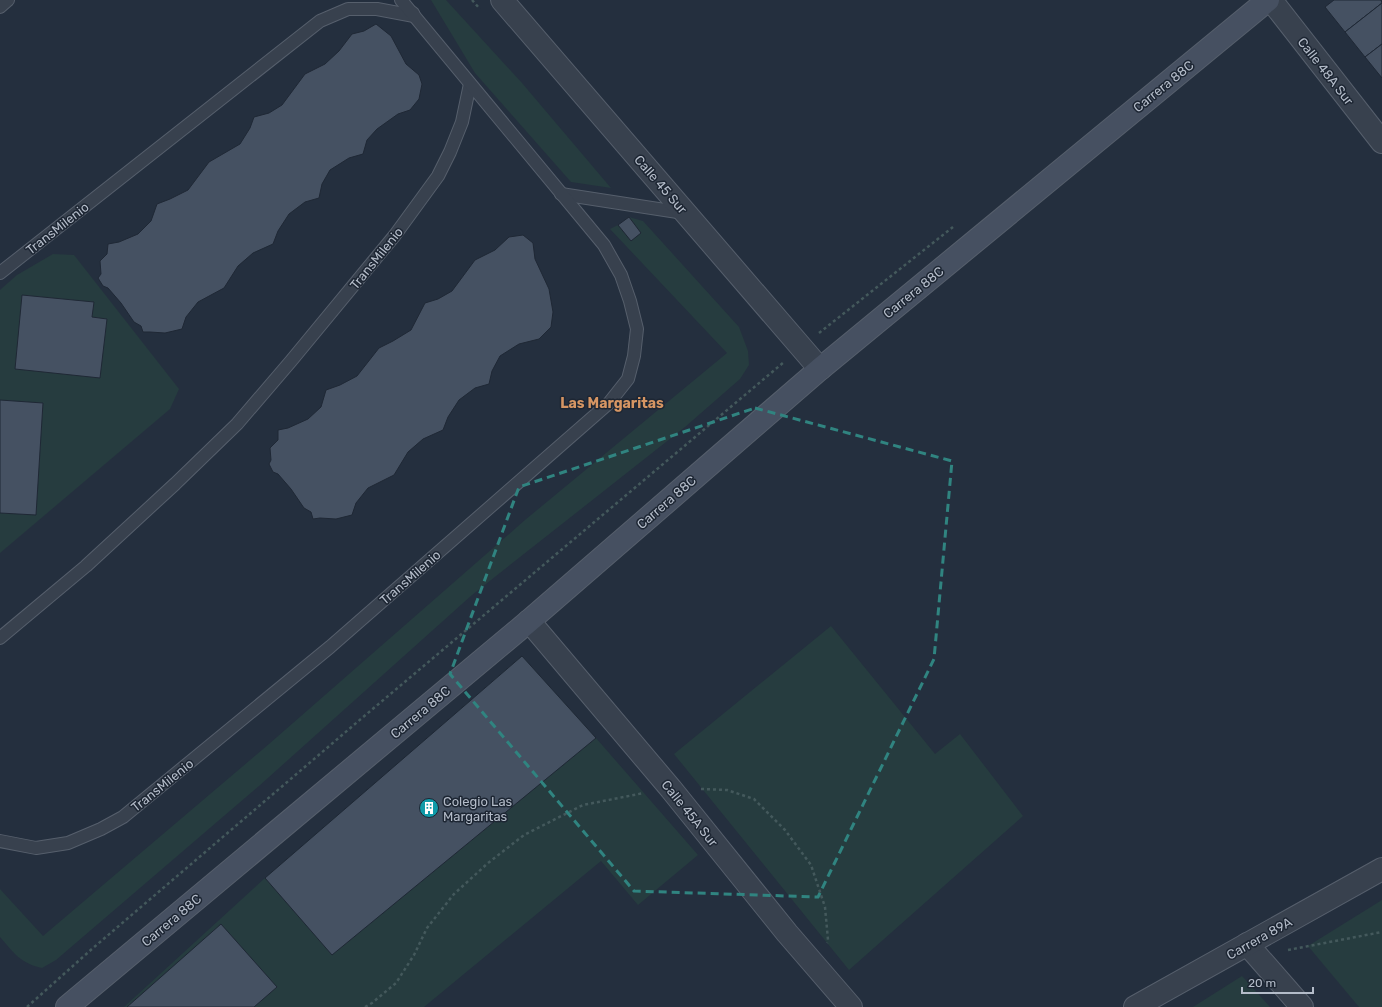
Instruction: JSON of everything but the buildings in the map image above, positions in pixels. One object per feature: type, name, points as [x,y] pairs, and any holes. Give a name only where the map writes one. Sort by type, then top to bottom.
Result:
[{"type":"street","name":"Calle 45 Sur","points":[[502,0],[820,368]]},
{"type":"street","name":"Calle 48A Sur","points":[[1269,0],[1382,142]]},
{"type":"street","name":"Carrera 88C","points":[[67,1007],[529,621],[820,368],[1269,0]]},
{"type":"street","name":"Calle 45A Sur","points":[[529,621],[670,789],[787,933],[819,968],[851,1007]]},
{"type":"street","name":"Carrera 89A","points":[[1135,1007],[1252,950],[1382,869]]},
{"type":"street","points":[[1252,950],[1302,1007]]},
{"type":"lane","points":[[0,7],[8,0]]},
{"type":"lane","name":"TransMilenio","points":[[0,841],[36,848],[68,843],[101,829],[123,817],[330,647],[609,403],[628,379],[634,356],[637,329],[630,301],[617,269],[604,245],[401,0]]},
{"type":"lane","points":[[410,0],[414,16]]},
{"type":"lane","name":"TransMilenio","points":[[0,273],[320,21],[348,9],[377,9],[414,16]]},
{"type":"lane","name":"TransMilenio","points":[[0,638],[86,566],[238,424],[395,235],[438,176],[450,152],[462,122],[470,84]]},
{"type":"lane","points":[[561,194],[687,213]]},
{"type":"path","points":[[27,1007],[93,948],[344,734],[802,347],[958,223]]},
{"type":"path","points":[[365,1007],[396,983],[414,955],[427,928],[454,894],[488,863],[524,835],[583,805],[670,789],[727,790],[754,799],[786,830],[811,865],[826,907],[828,940],[819,968]]},
{"type":"path","points":[[1252,950],[1382,932]]},
{"type":"highlighted area","points":[[755,408],[952,461],[934,659],[818,897],[634,891],[450,674],[519,487]]},
{"type":"green space","points":[[431,0],[446,0],[522,83],[611,188],[571,182],[475,73]]},
{"type":"green space","points":[[629,217],[643,221],[739,327],[748,351],[749,365],[740,379],[685,427],[472,595],[259,786],[56,960],[42,968],[34,966],[18,957],[0,937],[0,889],[43,936],[269,744],[525,520],[727,353],[610,229],[618,225],[631,241],[641,233]]},
{"type":"green space","points":[[53,254],[74,255],[179,389],[170,409],[0,553],[0,290],[17,275]]},
{"type":"green space","points":[[831,626],[935,754],[960,734],[1023,816],[849,970],[674,754]]},
{"type":"green space","points":[[522,656],[698,855],[638,905],[601,861],[424,1007],[124,1007],[265,878]]},
{"type":"green space","points":[[1382,900],[1382,1007],[1359,1007],[1308,946]]},
{"type":"green space","points":[[1242,976],[1270,1007],[1193,1007]]},
{"type":"place","name":"Colegio Las Margaritas","points":[[429,808]]},
{"type":"district","name":"Las Margaritas","points":[[612,403]]}]
